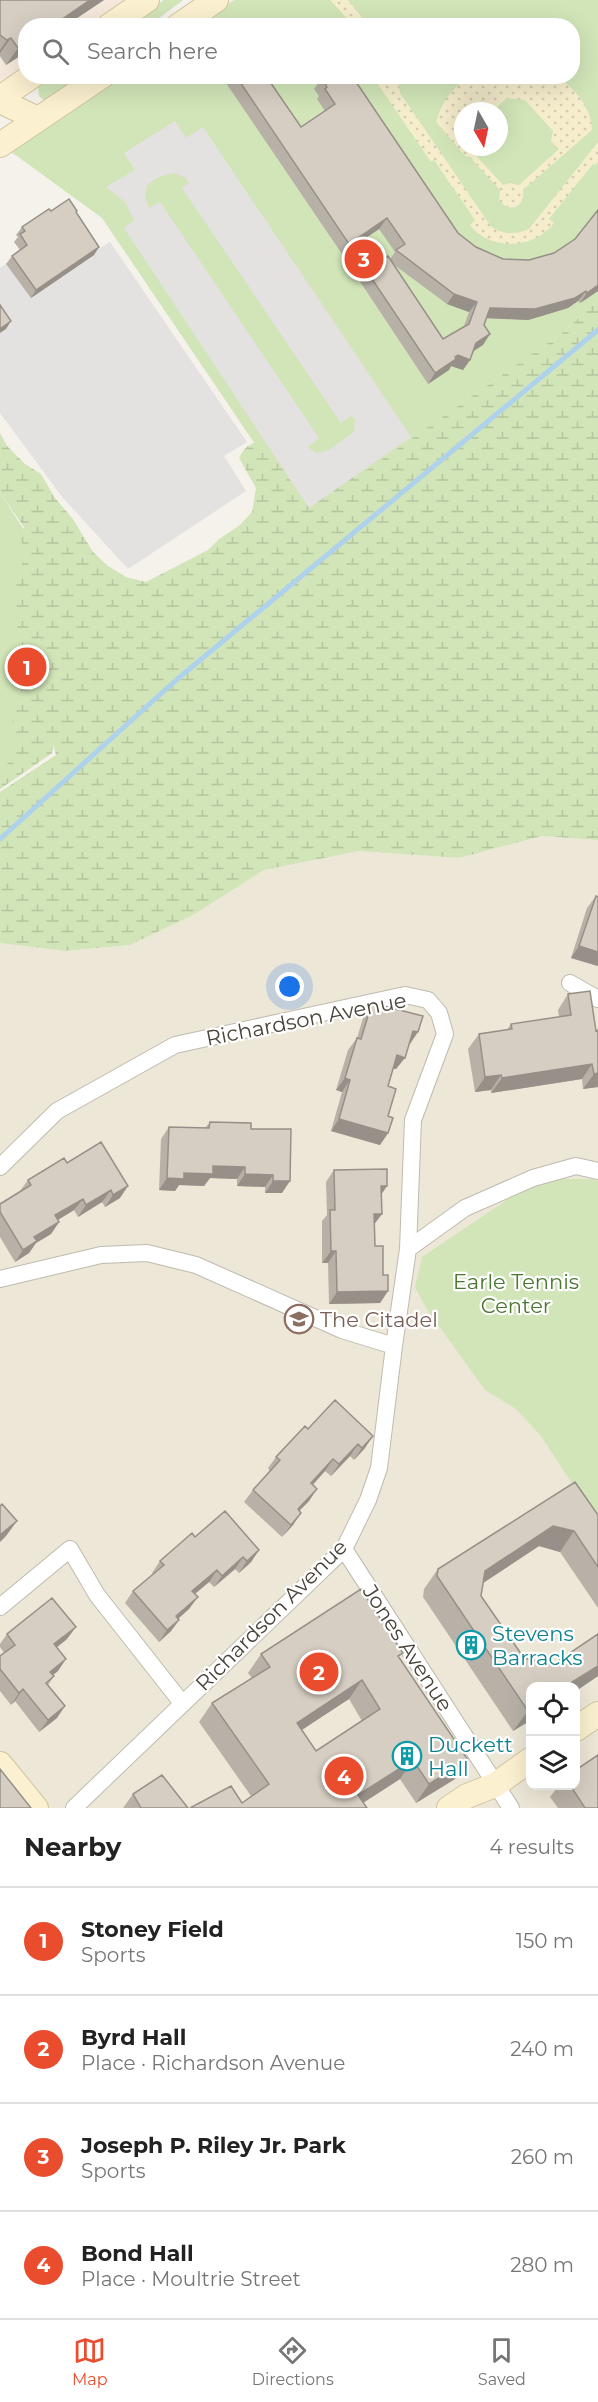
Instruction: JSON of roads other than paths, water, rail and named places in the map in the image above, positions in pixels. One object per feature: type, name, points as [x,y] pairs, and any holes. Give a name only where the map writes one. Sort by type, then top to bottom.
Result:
[{"type":"main road","points":[[121,18],[147,0]]},
{"type":"main road","points":[[190,18],[216,0]]},
{"type":"main road","points":[[21,84],[0,99],[38,119]]},
{"type":"main road","points":[[0,145],[90,84]]},
{"type":"main road","points":[[580,1726],[598,1714]]},
{"type":"main road","points":[[449,1808],[467,1796],[495,1785],[526,1763]]},
{"type":"main road","points":[[0,1764],[36,1808]]},
{"type":"main road","points":[[485,1808],[495,1785]]},
{"type":"street","points":[[570,983],[598,999]]},
{"type":"street","name":"Richardson Avenue","points":[[0,1167],[57,1111],[175,1045],[405,995],[428,1000],[439,1013],[445,1034],[413,1120],[408,1249],[379,1468],[368,1500],[344,1549],[74,1808]]},
{"type":"street","points":[[408,1249],[465,1208],[533,1178],[576,1166],[598,1171]]},
{"type":"street","points":[[0,1279],[101,1255],[147,1253],[196,1265],[355,1334],[394,1346]]},
{"type":"street","points":[[0,1607],[70,1549],[97,1595],[182,1703]]},
{"type":"street","name":"Jones Avenue","points":[[344,1549],[511,1808]]},
{"type":"waterway","points":[[0,839],[175,681],[598,330]]},
{"type":"place","name":"Joseph P. Riley Jr. Park","points":[[364,259]]},
{"type":"place","name":"Stoney Field","points":[[27,667]]},
{"type":"place","name":"The Citadel","points":[[299,1319]]},
{"type":"place","name":"Stevens Barracks","points":[[471,1645]]},
{"type":"place","name":"Byrd Hall","points":[[319,1672]]},
{"type":"place","name":"Duckett Hall","points":[[407,1756]]},
{"type":"place","name":"Bond Hall","points":[[344,1776]]},
{"type":"park label","name":"Earle Tennis Center","points":[[516,1293]]}]
